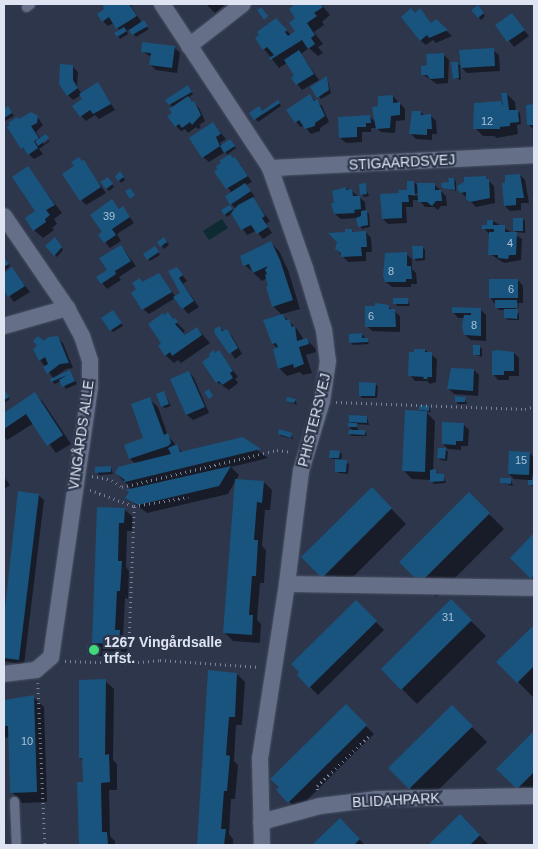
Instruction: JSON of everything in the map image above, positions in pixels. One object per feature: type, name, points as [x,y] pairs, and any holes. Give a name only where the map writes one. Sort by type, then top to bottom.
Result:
[{"type":"street","name":"PHISTERSVEJ","points":[[162,4],[270,168],[305,268],[324,330],[328,361],[322,401],[301,471],[287,584],[260,758],[262,845]]},
{"type":"street","points":[[190,46],[243,4]]},
{"type":"street","name":"STIGAARDSVEJ","points":[[270,168],[534,155]]},
{"type":"street","name":"VINGÅRDS ALLE","points":[[4,216],[67,308],[82,336],[90,362],[90,388],[75,480],[51,657]]},
{"type":"street","points":[[4,326],[67,308]]},
{"type":"street","points":[[287,584],[534,588]]},
{"type":"street","points":[[4,674],[36,670],[51,657]]},
{"type":"street","name":"BLIDAHPARK","points":[[261,822],[320,806],[376,799],[534,796]]},
{"type":"lane","points":[[14,801],[16,845]]},
{"type":"path","points":[[322,401],[525,409],[534,406]]},
{"type":"path","points":[[75,480],[98,476],[112,480],[122,487],[277,450],[306,455]]},
{"type":"path","points":[[75,480],[134,506],[188,497]]},
{"type":"path","points":[[128,663],[134,506]]},
{"type":"path","points":[[51,657],[64,661],[128,663],[160,660],[274,668]]},
{"type":"path","points":[[36,670],[40,697],[45,845]]},
{"type":"path","points":[[320,806],[316,786],[368,737]]},
{"type":"water","points":[[222,219],[228,228],[209,240],[203,231]]},
{"type":"building","points":[[102,4],[129,4],[137,16],[116,29],[109,17],[102,22],[97,14],[104,9]]},
{"type":"building","points":[[291,4],[320,4],[323,7],[314,13],[317,16],[307,23],[315,35],[311,38],[315,44],[308,49],[302,40],[270,60],[269,58],[274,55],[267,47],[263,50],[255,38],[259,35],[257,32],[276,18],[287,30],[285,32],[288,36],[295,31],[289,23],[295,18],[289,9],[293,6]]},
{"type":"building","points":[[478,5],[484,13],[478,18],[471,10]]},
{"type":"building","points":[[261,7],[268,16],[264,20],[257,10]]},
{"type":"building","points":[[411,8],[415,13],[420,8],[431,23],[436,19],[448,30],[429,38],[427,35],[420,41],[401,17]]},
{"type":"building","points":[[512,13],[525,30],[507,42],[495,25]]},
{"type":"building","points":[[144,20],[148,26],[132,35],[129,30]]},
{"type":"building","points":[[124,27],[127,31],[117,37],[114,33]]},
{"type":"building","points":[[142,42],[175,46],[172,68],[149,65],[151,53],[141,52]]},
{"type":"building","points":[[494,48],[495,66],[461,68],[459,50]]},
{"type":"building","points":[[299,50],[314,74],[296,85],[291,78],[294,75],[284,60]]},
{"type":"building","points":[[444,53],[444,78],[430,79],[427,75],[421,75],[421,66],[427,65],[426,54]]},
{"type":"building","points":[[451,62],[458,62],[459,78],[453,79]]},
{"type":"building","points":[[60,64],[73,65],[73,80],[78,88],[67,96],[59,84]]},
{"type":"building","points":[[327,76],[329,90],[317,98],[310,87]]},
{"type":"building","points":[[98,82],[111,104],[93,114],[90,110],[80,117],[72,106],[82,99],[79,94]]},
{"type":"building","points":[[188,85],[192,92],[169,105],[165,100]]},
{"type":"building","points":[[501,93],[507,93],[509,110],[518,110],[519,122],[510,123],[510,126],[500,127],[500,129],[473,129],[474,103],[501,101],[503,106]]},
{"type":"building","points":[[310,94],[314,101],[317,99],[325,116],[315,123],[315,126],[305,129],[299,120],[295,123],[286,110]]},
{"type":"building","points":[[393,95],[393,103],[400,102],[400,115],[391,116],[390,128],[376,129],[372,107],[378,106],[378,96]]},
{"type":"building","points":[[188,96],[192,102],[194,101],[201,115],[192,125],[190,122],[182,128],[179,124],[175,127],[167,116],[172,113],[169,109]]},
{"type":"building","points":[[278,100],[280,103],[254,120],[249,113],[259,106],[262,111]]},
{"type":"building","points":[[534,104],[534,125],[527,125],[526,105]]},
{"type":"building","points":[[8,106],[12,113],[4,118],[4,109]]},
{"type":"building","points":[[412,111],[421,111],[421,115],[431,114],[432,129],[427,129],[427,135],[409,134]]},
{"type":"building","points":[[31,112],[38,116],[37,123],[31,126],[39,138],[34,141],[38,148],[28,155],[23,148],[21,149],[7,127],[10,125],[8,123],[17,117],[19,119]]},
{"type":"building","points":[[370,115],[371,123],[366,123],[366,127],[357,127],[357,137],[339,138],[338,117]]},
{"type":"building","points":[[213,122],[221,134],[216,137],[220,146],[202,158],[189,138]]},
{"type":"building","points":[[46,134],[49,138],[38,146],[35,141]]},
{"type":"building","points":[[230,139],[235,146],[224,153],[220,146]]},
{"type":"building","points":[[230,154],[233,158],[235,157],[248,176],[226,189],[214,172],[217,170],[216,166],[221,163],[219,161]]},
{"type":"building","points":[[79,157],[82,161],[84,160],[101,187],[80,201],[62,174],[74,166],[71,162]]},
{"type":"building","points":[[28,166],[55,205],[46,210],[50,215],[45,219],[46,222],[33,231],[25,218],[35,211],[12,177]]},
{"type":"building","points":[[120,171],[124,177],[118,181],[115,177]]},
{"type":"building","points":[[520,174],[524,198],[516,198],[516,205],[504,206],[502,183],[505,183],[505,175]]},
{"type":"building","points":[[486,176],[486,179],[489,179],[490,198],[470,202],[466,199],[466,192],[460,193],[458,190],[457,186],[464,182],[464,177]]},
{"type":"building","points":[[108,177],[113,184],[106,189],[100,182]]},
{"type":"building","points":[[448,178],[454,178],[455,190],[442,188],[441,183],[449,182]]},
{"type":"building","points":[[407,181],[414,181],[415,195],[408,195],[409,202],[402,202],[402,218],[382,219],[380,194],[399,193],[398,190],[407,190]]},
{"type":"building","points":[[245,183],[251,191],[230,205],[225,196]]},
{"type":"building","points":[[366,183],[367,194],[360,195],[359,184]]},
{"type":"building","points":[[417,183],[435,183],[435,190],[441,190],[442,201],[436,201],[432,206],[427,202],[418,202]]},
{"type":"building","points":[[346,187],[346,190],[352,189],[353,196],[360,196],[361,209],[354,210],[355,213],[334,214],[331,203],[334,203],[332,191]]},
{"type":"building","points":[[130,188],[135,195],[130,199],[125,191]]},
{"type":"building","points":[[253,197],[265,216],[262,218],[268,227],[257,234],[251,225],[241,230],[231,213],[238,205]]},
{"type":"building","points":[[112,199],[119,209],[123,206],[130,217],[112,229],[116,235],[104,243],[98,235],[102,232],[90,215]]},
{"type":"building","points":[[230,205],[233,209],[224,215],[221,210]]},
{"type":"building","points":[[367,210],[368,225],[358,227],[356,218],[361,216],[361,211]]},
{"type":"building","points":[[513,218],[523,218],[523,231],[513,231]]},
{"type":"building","points":[[487,220],[493,220],[493,225],[505,225],[505,232],[517,232],[516,255],[509,255],[508,259],[498,258],[498,255],[488,255],[489,232],[494,232],[494,229],[482,229],[482,225],[487,225]]},
{"type":"building","points":[[345,229],[352,229],[352,232],[366,231],[367,247],[361,247],[362,256],[341,257],[341,253],[335,249],[337,242],[328,233],[345,232]]},
{"type":"building","points":[[55,237],[62,247],[54,256],[45,246]]},
{"type":"building","points":[[164,237],[167,242],[160,247],[157,242]]},
{"type":"building","points":[[271,241],[280,260],[293,300],[272,307],[266,287],[268,286],[265,270],[268,266],[253,273],[249,264],[243,266],[240,256]]},
{"type":"building","points":[[121,245],[131,261],[115,271],[116,274],[101,284],[96,277],[107,270],[99,258]]},
{"type":"building","points":[[155,246],[159,252],[147,260],[143,254]]},
{"type":"building","points":[[412,246],[423,246],[423,258],[413,259]]},
{"type":"building","points":[[407,252],[407,266],[411,266],[412,279],[406,279],[406,282],[385,282],[383,276],[385,253]]},
{"type":"building","points":[[4,256],[9,264],[4,267]]},
{"type":"building","points":[[12,267],[25,286],[8,297],[4,291],[4,273]]},
{"type":"building","points":[[177,267],[183,275],[179,278],[194,301],[182,309],[173,297],[180,293],[168,271]]},
{"type":"building","points":[[159,273],[172,292],[142,310],[131,293],[136,289],[132,283],[140,278],[142,282]]},
{"type":"building","points":[[489,279],[518,279],[518,298],[489,298]]},
{"type":"building","points":[[393,298],[408,298],[408,304],[393,304]]},
{"type":"building","points":[[495,300],[517,300],[517,308],[495,308]]},
{"type":"building","points":[[375,303],[389,305],[389,309],[395,309],[396,327],[365,327],[365,306],[375,306]]},
{"type":"building","points":[[452,307],[481,308],[481,336],[464,335],[462,326],[464,315],[471,315],[471,313],[452,313]]},
{"type":"building","points":[[504,309],[518,309],[517,319],[504,318]]},
{"type":"building","points":[[113,310],[122,323],[110,331],[101,318]]},
{"type":"building","points":[[168,312],[178,322],[175,324],[185,335],[197,327],[202,335],[172,356],[170,352],[165,356],[158,346],[161,343],[148,324],[163,313],[164,315]]},
{"type":"building","points":[[283,314],[286,320],[289,319],[292,327],[295,326],[297,341],[307,338],[309,344],[299,347],[304,364],[294,368],[293,364],[278,369],[273,349],[278,347],[276,343],[272,344],[263,320]]},
{"type":"building","points":[[220,326],[222,331],[227,329],[238,348],[229,354],[215,334],[214,329]]},
{"type":"building","points":[[362,333],[362,338],[368,338],[368,342],[349,343],[349,334]]},
{"type":"building","points":[[38,336],[44,341],[48,337],[58,336],[69,363],[60,364],[47,374],[43,367],[48,364],[45,357],[39,361],[33,349],[37,346],[33,341]]},
{"type":"building","points":[[473,345],[480,345],[480,355],[473,355]]},
{"type":"building","points":[[414,349],[425,349],[425,352],[432,352],[432,377],[423,379],[424,377],[408,376],[409,352],[414,352]]},
{"type":"building","points":[[213,350],[215,353],[219,350],[233,371],[230,373],[233,378],[222,385],[219,381],[216,383],[202,362],[210,356],[209,354]]},
{"type":"building","points":[[492,351],[514,352],[514,371],[504,371],[504,375],[492,375]]},
{"type":"building","points":[[451,368],[474,369],[473,391],[447,389]]},
{"type":"building","points":[[70,370],[75,381],[62,387],[59,380],[67,375],[51,382],[50,379]]},
{"type":"building","points":[[189,371],[205,407],[186,415],[170,379]]},
{"type":"building","points":[[359,382],[376,383],[375,396],[359,396]]},
{"type":"building","points":[[4,389],[9,397],[4,400]]},
{"type":"building","points":[[209,389],[213,396],[209,399],[204,392]]},
{"type":"building","points":[[164,391],[169,404],[161,407],[156,394]]},
{"type":"building","points":[[35,392],[63,435],[47,446],[26,414],[4,429],[4,413]]},
{"type":"building","points":[[455,396],[466,397],[465,402],[455,402]]},
{"type":"building","points":[[150,397],[164,435],[168,433],[171,443],[168,446],[129,459],[124,445],[143,438],[131,404]]},
{"type":"building","points":[[287,397],[296,399],[294,403],[286,401]]},
{"type":"building","points":[[419,405],[429,406],[429,411],[419,410]]},
{"type":"building","points":[[405,410],[427,411],[425,472],[402,471]]},
{"type":"building","points":[[349,415],[367,416],[367,423],[349,422]]},
{"type":"building","points":[[442,422],[464,423],[463,441],[456,441],[456,445],[442,444]]},
{"type":"building","points":[[348,423],[357,423],[357,427],[348,427]]},
{"type":"building","points":[[279,429],[292,433],[291,438],[278,434]]},
{"type":"building","points":[[349,430],[365,430],[365,435],[348,434]]},
{"type":"building","points":[[243,437],[261,449],[125,482],[115,473],[118,467],[171,454],[168,448],[177,444],[180,452]]},
{"type":"building","points":[[438,448],[446,448],[445,459],[437,458]]},
{"type":"building","points":[[330,450],[340,451],[339,458],[329,458]]},
{"type":"building","points":[[509,451],[530,452],[529,475],[508,474]]},
{"type":"building","points":[[335,459],[347,460],[346,472],[335,472]]},
{"type":"building","points":[[111,466],[111,472],[95,473],[95,467]]},
{"type":"building","points":[[231,466],[219,486],[138,505],[125,498],[129,492],[125,490]]},
{"type":"building","points":[[436,469],[436,473],[444,474],[444,481],[430,482],[430,470]]},
{"type":"building","points":[[533,473],[534,485],[528,485],[528,480],[532,480]]},
{"type":"building","points":[[500,478],[511,478],[511,484],[500,483]]},
{"type":"building","points":[[235,479],[264,481],[262,503],[257,502],[254,540],[258,540],[256,576],[252,576],[249,615],[253,615],[252,635],[223,633]]},
{"type":"building","points":[[372,487],[392,508],[322,578],[301,557]]},
{"type":"building","points":[[18,491],[39,494],[19,660],[4,658],[4,617]]},
{"type":"building","points":[[469,492],[490,513],[420,583],[399,562]]},
{"type":"building","points":[[97,507],[125,508],[124,523],[119,523],[118,561],[122,561],[120,591],[117,591],[115,630],[120,630],[119,644],[92,643]]},
{"type":"building","points":[[534,533],[534,575],[531,579],[510,558]]},
{"type":"building","points":[[451,599],[472,620],[401,690],[381,669]]},
{"type":"building","points":[[356,600],[377,621],[309,688],[297,675],[299,672],[291,664]]},
{"type":"building","points":[[534,625],[534,666],[517,683],[496,662]]},
{"type":"building","name":"1267 Vingårdsalle trfst.","points":[[87,646],[101,647],[100,655],[87,654]]},
{"type":"building","points":[[208,670],[237,673],[235,717],[229,717],[226,755],[230,756],[227,791],[224,791],[221,829],[226,829],[224,845],[197,845]]},
{"type":"building","points":[[106,679],[105,755],[109,754],[110,782],[101,783],[102,832],[107,832],[108,845],[79,845],[77,782],[83,782],[82,758],[79,758],[79,680]]},
{"type":"building","points":[[34,695],[37,792],[10,793],[8,726],[4,726],[4,700]]},
{"type":"building","points":[[346,704],[367,725],[288,803],[276,790],[279,787],[270,779]]},
{"type":"building","points":[[452,705],[473,726],[409,789],[388,768]]},
{"type":"building","points":[[534,731],[534,772],[517,789],[496,769]]},
{"type":"building","points":[[460,814],[480,835],[470,845],[428,845]]},
{"type":"building","points":[[340,818],[360,839],[354,845],[312,845]]},
{"type":"place","name":"1267 Vingårdsalle trfst.","points":[[94,650]]}]
